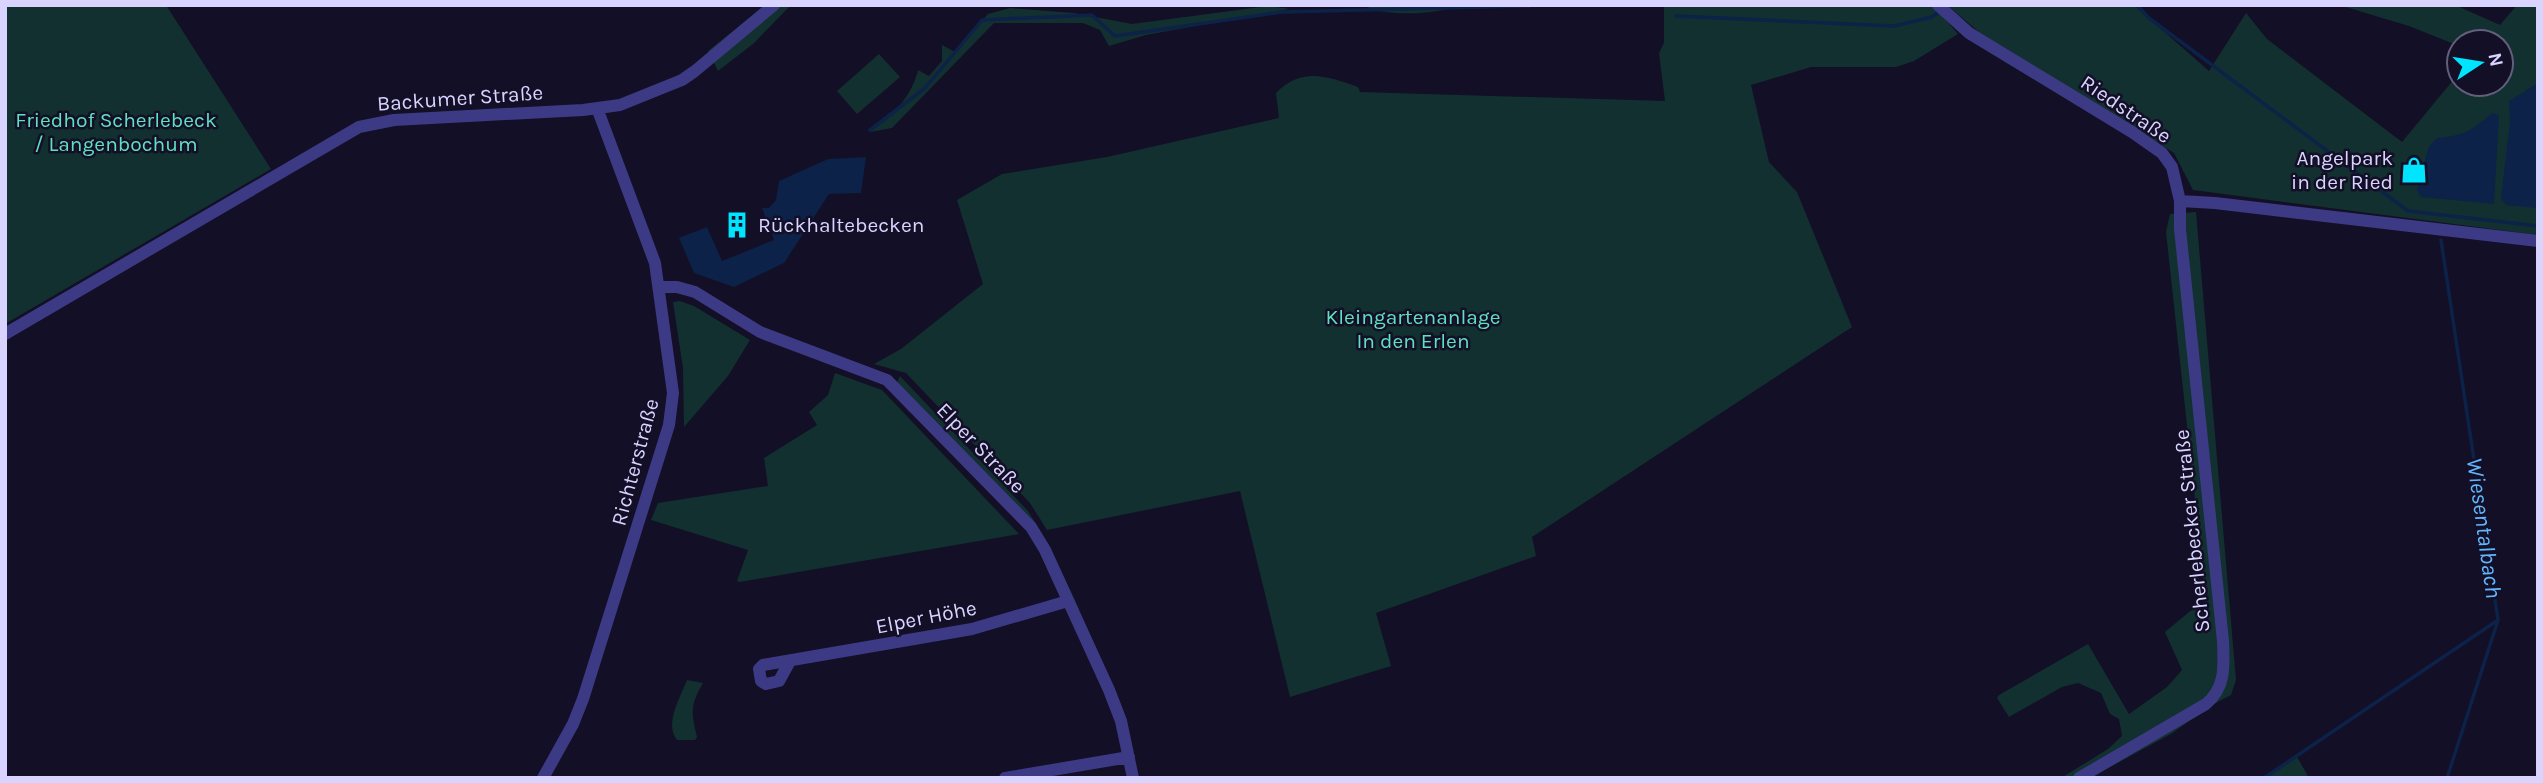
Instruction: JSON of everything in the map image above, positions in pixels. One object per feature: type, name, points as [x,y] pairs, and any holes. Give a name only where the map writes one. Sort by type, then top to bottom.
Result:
[{"type":"street","name":"Backumer Straße","points":[[5,334],[290,166],[367,124],[620,105],[682,80],[715,57],[774,5]]},
{"type":"street","name":"Riedstraße","points":[[1941,9],[1969,33],[2162,153],[2172,167],[2180,201]]},
{"type":"street","name":"Richterstraße","points":[[543,778],[573,724],[583,699],[672,412],[673,393],[659,287],[649,245],[597,108]]},
{"type":"street","points":[[2180,201],[2538,241]]},
{"type":"street","name":"Scherlebecker Straße","points":[[2079,778],[2206,704],[2218,692],[2223,678],[2222,641],[2180,229],[2180,201]]},
{"type":"street","name":"Elper Straße","points":[[659,287],[677,287],[695,292],[760,332],[887,380],[1031,527],[1045,550],[1121,721],[1133,778]]},
{"type":"street","name":"Elper Höhe","points":[[790,661],[972,629],[1068,601]]},
{"type":"street","points":[[1005,778],[1129,757]]},
{"type":"green space","name":"Friedhof Scherlebeck / Langenbochum","points":[[5,5],[166,5],[271,169],[5,324]]},
{"type":"green space","points":[[765,5],[791,5],[753,44],[718,71],[708,51]]},
{"type":"green space","points":[[1363,5],[1463,5],[1440,11],[1398,13],[1384,12]]},
{"type":"green space","name":"Kleingartenanlage In den Erlen","points":[[1664,5],[1933,5],[1958,34],[1914,61],[1896,67],[1811,67],[1751,85],[1769,162],[1797,192],[1852,327],[1532,537],[1536,556],[1376,613],[1391,666],[1290,697],[1240,491],[1047,530],[1030,503],[906,373],[874,364],[901,349],[983,284],[957,200],[1002,174],[1107,157],[1279,118],[1276,93],[1295,80],[1305,77],[1325,77],[1358,87],[1360,92],[1665,101],[1659,53],[1664,43]]},
{"type":"green space","points":[[1947,5],[2134,5],[2209,71],[2246,13],[2267,39],[2402,142],[2445,90],[2445,98],[2515,98],[2515,28],[2445,28],[2445,40],[2409,26],[2339,5],[2455,5],[2500,25],[2517,5],[2538,5],[2538,235],[2193,190],[2174,153],[1979,32]]},
{"type":"green space","points":[[1268,6],[1290,9],[1146,35],[1109,46],[1100,30],[1083,23],[994,23],[892,128],[870,132],[900,105],[911,89],[918,70],[929,76],[942,61],[942,45],[955,52],[988,14],[1010,8],[1074,13],[1132,24]]},
{"type":"green space","points":[[879,54],[900,77],[857,114],[837,91]]},
{"type":"green space","points":[[2196,212],[2236,680],[2231,695],[2171,734],[2090,778],[2061,778],[2108,749],[2122,736],[2119,719],[2110,714],[2101,693],[2078,683],[2062,687],[2009,717],[1997,698],[1999,695],[2088,644],[2129,714],[2167,687],[2182,670],[2165,632],[2206,601],[2166,232],[2170,214]]},
{"type":"green space","points":[[680,301],[694,306],[750,340],[728,376],[684,427],[683,368],[673,302]]},
{"type":"green space","points":[[835,373],[882,390],[1019,534],[740,582],[737,581],[748,550],[651,520],[658,503],[768,486],[764,458],[817,425],[809,412],[828,395]]},
{"type":"green space","points":[[900,376],[1028,511],[1050,547],[1079,609],[1076,609],[1049,549],[897,383]]},
{"type":"green space","points":[[687,680],[703,683],[693,709],[697,737],[695,740],[677,740],[673,734],[673,719]]},
{"type":"green space","points":[[2296,755],[2309,778],[2261,778]]},
{"type":"water","points":[[2538,83],[2538,208],[2506,205],[2501,198],[2510,121],[2509,101]]},
{"type":"water","points":[[2492,113],[2499,115],[2494,204],[2421,197],[2417,190],[2429,146],[2437,138],[2467,131]]},
{"type":"water","points":[[866,157],[861,193],[829,194],[784,263],[734,287],[694,273],[679,238],[707,227],[722,261],[774,240],[762,208],[769,208],[776,200],[779,181],[828,159]]},
{"type":"waterway","points":[[2137,5],[2149,18],[2408,211],[2538,226]]},
{"type":"waterway","points":[[870,130],[925,88],[982,20],[1092,15],[1115,36],[1282,12],[1529,6]]},
{"type":"waterway","points":[[1676,16],[1894,26],[1932,17],[1940,11]]},
{"type":"waterway","name":"Wiesentalbach","points":[[2264,778],[2498,620],[2441,240]]},
{"type":"waterway","points":[[2447,778],[2498,620]]},
{"type":"place","name":"Angelpark in der Ried","points":[[2414,170]]},
{"type":"place","name":"Rückhaltebecken","points":[[737,225]]}]
